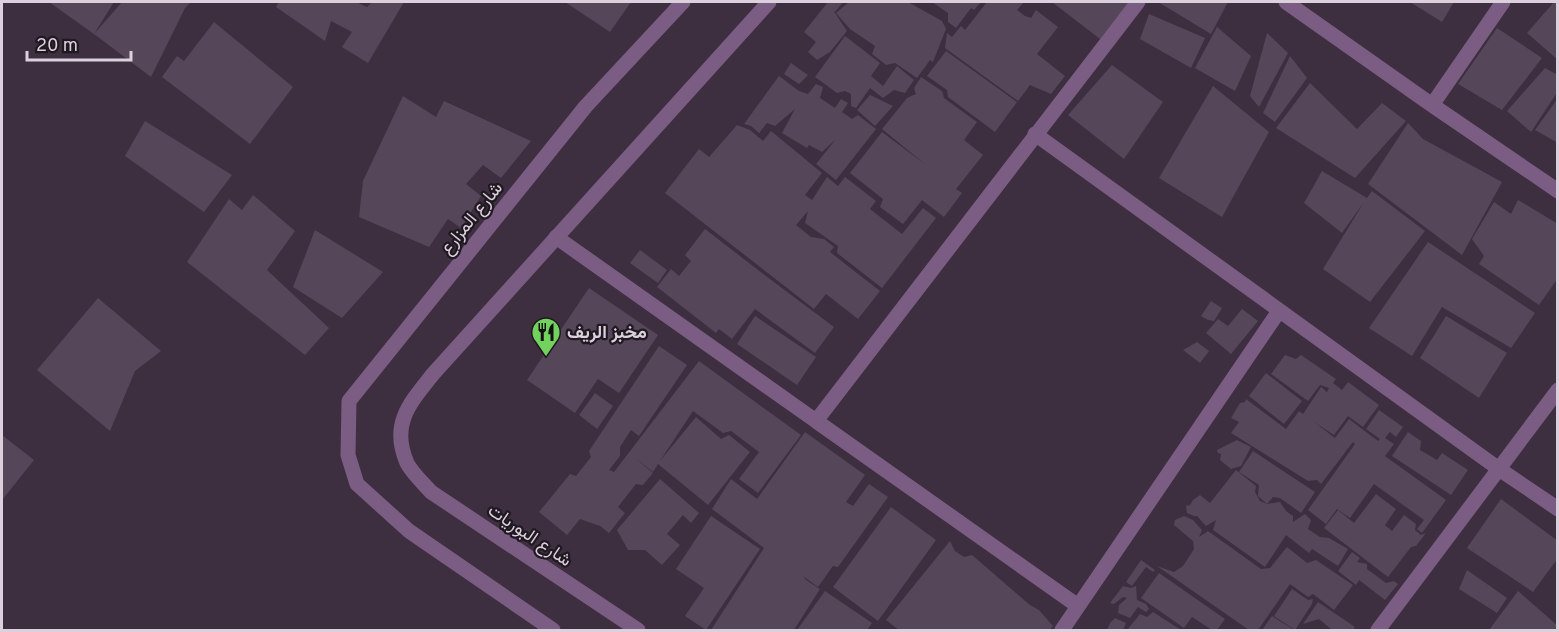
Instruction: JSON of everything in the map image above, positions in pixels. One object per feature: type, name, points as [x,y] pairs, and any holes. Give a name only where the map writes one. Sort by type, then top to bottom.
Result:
[{"type":"street","name":"شارع المزارع","points":[[552,630],[409,531],[357,484],[348,455],[349,401],[586,106],[683,2]]},
{"type":"street","points":[[769,2],[556,237],[1078,606]]},
{"type":"street","points":[[816,420],[1138,2]]},
{"type":"street","points":[[1286,2],[1557,191]]},
{"type":"street","points":[[1432,105],[1503,2]]},
{"type":"street","points":[[1035,134],[1557,509]]},
{"type":"street","name":"شارع البوريات","points":[[556,237],[433,374],[410,403],[399,432],[408,464],[431,492],[615,623],[638,630]]},
{"type":"street","points":[[1062,630],[1279,311]]},
{"type":"street","points":[[1378,630],[1557,390]]},
{"type":"building","points":[[49,2],[114,2],[94,34]]},
{"type":"building","points":[[122,2],[191,2],[185,8],[151,77],[94,34]]},
{"type":"building","points":[[279,2],[356,2],[367,7],[372,2],[404,2],[368,63],[342,47],[352,32],[331,21],[325,41],[276,7]]},
{"type":"building","points":[[565,2],[631,2],[610,32]]},
{"type":"building","points":[[828,2],[843,2],[835,12],[833,10],[847,31],[830,52],[817,60],[808,52],[816,42],[804,32]]},
{"type":"building","points":[[849,2],[908,2],[942,21],[946,29],[933,62],[930,60],[917,78],[895,63],[886,65],[872,54],[875,46],[850,29],[836,13]]},
{"type":"building","points":[[932,2],[981,2],[974,10],[971,8],[956,28],[948,22],[948,13]]},
{"type":"building","points":[[987,2],[1024,2],[1017,10],[1025,16],[1031,18],[1036,10],[1058,27],[1037,54],[1065,76],[1051,94],[1030,85],[1018,101],[945,48],[947,33],[952,37],[961,26],[965,30]]},
{"type":"building","points":[[1052,2],[1129,2],[1100,39]]},
{"type":"building","points":[[1158,2],[1228,2],[1211,34]]},
{"type":"building","points":[[1410,2],[1454,2],[1442,22]]},
{"type":"building","points":[[1554,2],[1558,2],[1558,60],[1527,33]]},
{"type":"building","points":[[1149,14],[1205,38],[1191,68],[1140,39]]},
{"type":"building","points":[[214,22],[293,87],[250,144],[162,77],[177,56],[184,61]]},
{"type":"building","points":[[1217,27],[1251,56],[1235,91],[1195,68]]},
{"type":"building","points":[[1497,28],[1542,58],[1502,110],[1458,84]]},
{"type":"building","points":[[1267,33],[1288,53],[1259,107],[1250,96]]},
{"type":"building","points":[[845,36],[880,63],[871,76],[883,86],[897,66],[914,80],[905,93],[894,90],[883,98],[870,88],[856,108],[851,106],[851,94],[845,91],[837,93],[815,77]]},
{"type":"building","points":[[946,51],[1017,102],[995,132],[948,97],[947,90],[927,76]]},
{"type":"building","points":[[1290,56],[1307,78],[1275,122],[1263,113]]},
{"type":"building","points":[[791,63],[808,75],[799,84],[784,74]]},
{"type":"building","points":[[1112,65],[1163,102],[1124,159],[1068,115]]},
{"type":"building","points":[[1545,68],[1558,75],[1558,91],[1531,132],[1507,111]]},
{"type":"building","points":[[779,76],[799,91],[808,94],[816,84],[823,87],[820,98],[835,108],[841,99],[848,103],[842,112],[852,119],[858,115],[876,129],[836,180],[816,164],[836,139],[822,152],[809,145],[807,148],[782,133],[795,109],[775,126],[767,123],[759,133],[751,126],[744,124]]},
{"type":"building","points":[[921,77],[942,91],[944,98],[977,122],[964,140],[983,155],[956,189],[962,193],[944,217],[922,200],[903,224],[880,207],[883,199],[850,173],[882,132],[926,165],[882,129],[907,98],[916,94],[914,88]]},
{"type":"building","points":[[1310,83],[1357,129],[1382,103],[1406,121],[1355,178],[1276,128]]},
{"type":"building","points":[[1213,86],[1269,132],[1222,217],[1159,178]]},
{"type":"building","points":[[870,95],[893,106],[875,126],[857,110]]},
{"type":"building","points":[[403,96],[436,117],[444,101],[531,141],[501,178],[483,165],[466,184],[481,196],[461,228],[448,219],[429,247],[359,217],[363,181]]},
{"type":"building","points":[[1558,98],[1558,143],[1535,130]]},
{"type":"building","points":[[145,121],[232,175],[204,212],[125,156]]},
{"type":"building","points":[[1408,123],[1423,139],[1502,182],[1462,255],[1368,184]]},
{"type":"building","points":[[737,125],[750,130],[763,141],[771,131],[822,173],[805,195],[812,200],[827,177],[838,186],[845,177],[876,201],[870,209],[902,234],[923,208],[936,218],[882,288],[837,253],[838,246],[805,223],[808,211],[796,225],[811,237],[824,239],[834,247],[830,252],[880,291],[858,319],[826,294],[814,309],[665,193],[699,149],[709,157]]},
{"type":"building","points":[[1322,171],[1367,198],[1372,191],[1425,231],[1370,302],[1323,269],[1364,202],[1342,233],[1304,203]]},
{"type":"building","points":[[253,195],[295,231],[267,270],[329,328],[305,355],[187,262],[229,199],[242,210]]},
{"type":"building","points":[[1518,200],[1558,224],[1558,278],[1539,305],[1479,264],[1484,256],[1472,239],[1494,202],[1511,214]]},
{"type":"building","points":[[705,229],[834,327],[815,353],[755,309],[732,339],[719,329],[716,333],[657,287],[671,269],[679,276],[691,261],[685,255]]},
{"type":"building","points":[[315,230],[383,272],[342,318],[293,287]]},
{"type":"building","points":[[1428,242],[1535,313],[1511,348],[1442,307],[1412,356],[1369,328]]},
{"type":"building","points":[[640,250],[667,270],[658,283],[630,263]]},
{"type":"building","points":[[589,288],[658,335],[619,393],[598,379],[575,413],[527,380]]},
{"type":"building","points":[[98,298],[161,351],[135,371],[110,431],[37,370]]},
{"type":"building","points":[[1211,301],[1222,308],[1214,321],[1201,316]]},
{"type":"building","points":[[1242,309],[1258,321],[1231,354],[1206,333],[1218,319],[1228,326]]},
{"type":"building","points":[[755,316],[816,357],[797,385],[737,344]]},
{"type":"building","points":[[1446,316],[1507,353],[1479,398],[1420,358]]},
{"type":"building","points":[[1197,342],[1209,351],[1200,363],[1183,350]]},
{"type":"building","points":[[659,346],[687,365],[639,436],[631,430],[620,447],[620,456],[609,470],[614,472],[699,361],[801,435],[758,493],[739,479],[759,452],[731,431],[723,433],[693,411],[660,461],[696,417],[721,439],[729,435],[750,452],[708,505],[658,464],[653,472],[635,458],[653,473],[643,485],[636,484],[618,507],[625,513],[609,533],[600,526],[580,519],[567,535],[539,512],[570,474],[576,476],[591,457],[589,451]]},
{"type":"building","points":[[1285,355],[1296,359],[1301,355],[1336,379],[1333,383],[1342,390],[1348,382],[1379,405],[1363,427],[1348,416],[1334,435],[1314,422],[1335,438],[1349,419],[1378,441],[1380,439],[1366,429],[1379,410],[1403,427],[1396,437],[1390,432],[1385,438],[1394,444],[1385,456],[1446,500],[1422,533],[1417,529],[1424,520],[1374,484],[1350,518],[1337,509],[1326,524],[1308,510],[1355,444],[1353,442],[1321,484],[1317,480],[1308,481],[1231,433],[1239,422],[1231,418],[1240,403],[1245,402],[1246,399],[1286,429],[1299,411],[1303,414],[1321,387],[1327,392],[1329,388],[1320,385],[1308,401],[1271,374]]},
{"type":"building","points":[[1266,373],[1302,401],[1284,424],[1249,396]]},
{"type":"building","points":[[595,393],[613,406],[597,429],[579,415]]},
{"type":"building","points":[[805,432],[865,475],[846,502],[853,506],[869,484],[888,497],[838,567],[833,566],[818,587],[803,576],[820,589],[794,630],[711,630],[764,548],[712,509],[731,479],[757,499]]},
{"type":"building","points":[[1408,432],[1421,441],[1420,450],[1437,460],[1442,453],[1468,470],[1451,495],[1392,456]]},
{"type":"building","points":[[2,435],[34,460],[2,500]]},
{"type":"building","points":[[1237,440],[1251,447],[1241,466],[1231,469],[1220,460],[1221,454],[1217,450]]},
{"type":"building","points":[[1253,451],[1315,492],[1301,513],[1280,498],[1273,497],[1267,504],[1258,496],[1259,485],[1239,472]]},
{"type":"building","points":[[1236,470],[1256,486],[1255,492],[1260,501],[1267,504],[1280,502],[1293,516],[1293,522],[1305,514],[1311,520],[1308,529],[1348,549],[1338,566],[1312,549],[1309,553],[1286,535],[1265,567],[1213,530],[1216,520],[1206,526],[1197,516],[1187,513],[1186,506],[1200,495],[1210,503]]},
{"type":"building","points":[[660,479],[699,513],[691,523],[683,515],[667,534],[680,545],[662,565],[645,550],[628,550],[617,530]]},
{"type":"building","points":[[1376,494],[1396,509],[1385,525],[1392,531],[1404,515],[1416,524],[1415,530],[1421,535],[1426,533],[1416,546],[1411,547],[1388,577],[1324,528],[1338,510],[1354,523]]},
{"type":"building","points":[[1501,499],[1558,541],[1558,558],[1533,592],[1467,548]]},
{"type":"building","points":[[891,507],[936,540],[878,621],[833,587]]},
{"type":"building","points":[[711,516],[760,549],[706,630],[685,616],[704,588],[676,569]]},
{"type":"building","points":[[1184,516],[1193,520],[1202,530],[1199,537],[1208,531],[1261,569],[1270,568],[1287,547],[1307,563],[1316,560],[1353,585],[1334,610],[1313,594],[1308,597],[1290,584],[1258,630],[1249,630],[1157,566],[1174,572],[1183,566],[1194,549],[1193,541],[1174,525],[1175,520]]},
{"type":"building","points":[[950,541],[955,551],[964,557],[972,555],[1030,605],[1039,610],[1053,626],[1050,630],[899,630],[886,620]]},
{"type":"building","points":[[1352,552],[1360,558],[1357,562],[1367,564],[1367,569],[1386,583],[1394,581],[1398,584],[1385,600],[1359,580],[1356,585],[1338,571]]},
{"type":"building","points":[[1141,560],[1155,570],[1153,572],[1146,567],[1132,586],[1126,582]]},
{"type":"building","points":[[1467,570],[1507,598],[1497,613],[1459,589]]},
{"type":"building","points":[[1159,573],[1225,619],[1217,630],[1212,630],[1192,617],[1184,628],[1141,598]]},
{"type":"building","points":[[1123,586],[1131,588],[1136,586],[1137,600],[1146,604],[1149,609],[1146,612],[1138,607],[1130,618],[1118,613],[1119,605],[1127,598],[1123,597],[1114,604],[1110,603]]},
{"type":"building","points":[[1292,589],[1308,600],[1313,599],[1295,630],[1274,616]]},
{"type":"building","points":[[825,591],[872,623],[867,630],[797,630]]},
{"type":"building","points":[[1518,591],[1558,626],[1554,630],[1489,630]]},
{"type":"building","points":[[1318,602],[1355,627],[1353,630],[1332,630],[1319,619],[1303,624]]},
{"type":"building","points":[[1153,612],[1181,630],[1127,630],[1140,614],[1147,617]]},
{"type":"building","points":[[1272,616],[1294,630],[1262,630]]},
{"type":"building","points":[[1115,618],[1126,623],[1123,630],[1107,630],[1110,623]]},
{"type":"place","name":"مخبز الريف","points":[[546,358]]}]
